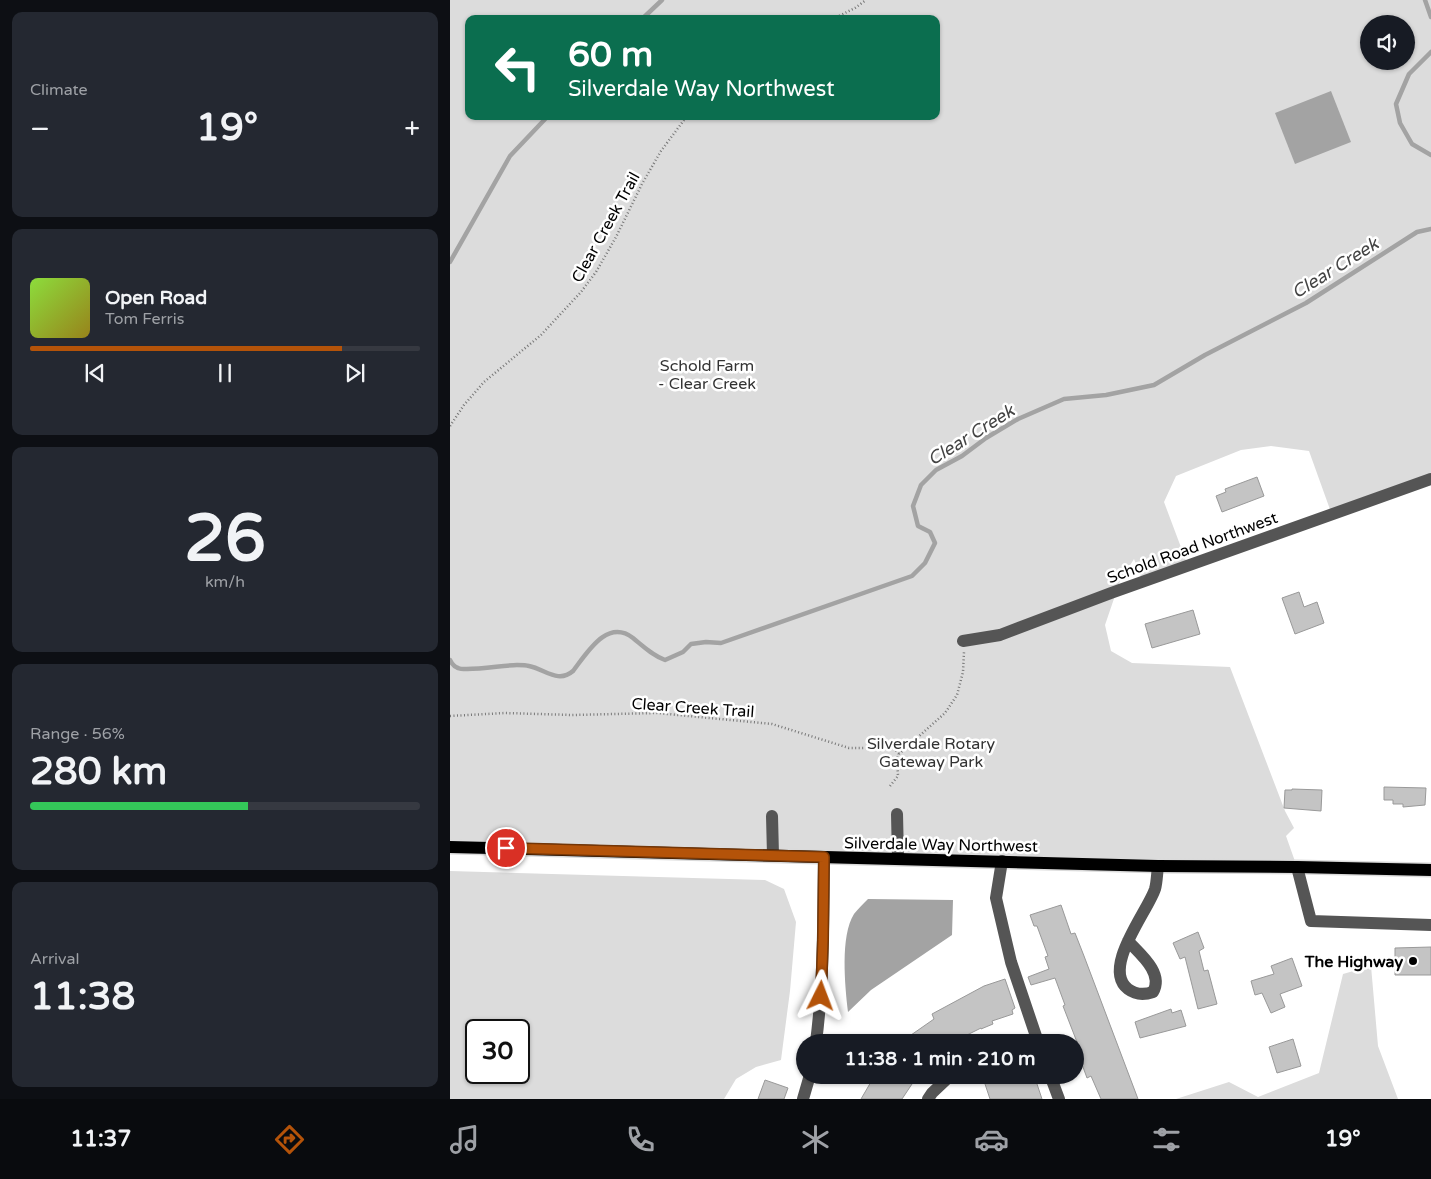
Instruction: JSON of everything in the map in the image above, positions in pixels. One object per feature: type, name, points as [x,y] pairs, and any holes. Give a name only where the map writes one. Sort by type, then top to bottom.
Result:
[{"type":"main road","name":"Silverdale Way Northwest","points":[[450,847],[1158,866],[1431,870]]},
{"type":"street","name":"Schold Road Northwest","points":[[963,641],[1000,635],[1431,479]]},
{"type":"street","points":[[897,814],[898,858]]},
{"type":"street","points":[[772,816],[773,855]]},
{"type":"street","points":[[817,1034],[820,1015],[823,940],[824,857]]},
{"type":"street","points":[[1002,861],[996,898],[1011,962],[1035,1034]]},
{"type":"street","points":[[1128,941],[1155,889],[1158,866]]},
{"type":"street","points":[[1297,867],[1311,921],[1431,924]]},
{"type":"street","points":[[803,1099],[807,1084]]},
{"type":"street","points":[[928,1099],[942,1084]]},
{"type":"street","points":[[1053,1084],[1059,1099]]},
{"type":"path","points":[[841,15],[866,0]]},
{"type":"path","name":"Clear Creek Trail","points":[[450,426],[464,405],[484,382],[541,335],[581,292],[596,272],[616,237],[661,150],[684,120]]},
{"type":"path","points":[[890,786],[898,776],[897,758],[899,754],[945,712],[957,695],[963,672],[963,641]]},
{"type":"path","name":"Clear Creek Trail","points":[[450,716],[505,713],[572,715],[657,713],[772,724],[849,748],[894,748],[899,754]]},
{"type":"green space","name":"Schold Farm - Clear Creek","points":[[450,0],[1431,0],[1431,479],[1332,515],[1309,451],[1271,446],[1241,450],[1176,476],[1164,502],[1188,566],[1143,582],[1134,559],[1120,581],[1105,625],[1111,651],[1132,663],[1230,667],[1285,811],[1294,828],[1286,836],[1297,867],[450,847]]},
{"type":"green space","points":[[450,871],[765,880],[784,889],[796,922],[781,1060],[756,1067],[736,1079],[724,1099],[450,1099]]},
{"type":"green space","points":[[1371,966],[1378,1046],[1398,1099],[1176,1099],[1229,1082],[1258,1097],[1319,1073],[1343,974]]},
{"type":"shaded area","points":[[1331,91],[1351,142],[1295,164],[1275,113]]},
{"type":"shaded area","points":[[868,899],[953,900],[952,935],[871,990],[848,1012],[845,961],[847,935],[854,914]]},
{"type":"building","points":[[1257,477],[1264,496],[1222,512],[1216,496],[1226,492],[1225,489]]},
{"type":"building","points":[[1299,592],[1304,607],[1317,602],[1324,623],[1295,634],[1282,598]]},
{"type":"building","points":[[1193,610],[1200,634],[1152,648],[1145,624]]},
{"type":"building","points":[[1384,787],[1426,788],[1425,805],[1403,807],[1403,804],[1393,804],[1393,800],[1384,800]]},
{"type":"building","points":[[1285,790],[1322,790],[1321,811],[1284,808]]},
{"type":"building","points":[[1061,905],[1071,934],[1075,933],[1138,1099],[1101,1099],[1091,1076],[1087,1078],[1084,1070],[1084,1034],[1074,1034],[1055,978],[1031,985],[1028,977],[1049,969],[1045,957],[1048,956],[1037,926],[1034,926],[1030,915]]},
{"type":"building","points":[[1198,932],[1204,948],[1199,951],[1204,971],[1208,970],[1217,1004],[1198,1009],[1185,957],[1180,959],[1173,943]]},
{"type":"building","name":"The Highway","points":[[1431,947],[1431,975],[1395,975],[1395,948]]},
{"type":"building","points":[[1292,958],[1302,986],[1280,994],[1285,1007],[1271,1013],[1262,993],[1255,995],[1251,981],[1274,974],[1271,966]]},
{"type":"building","points":[[1005,979],[1015,1008],[1012,1010],[1013,1014],[992,1021],[993,1024],[969,1034],[912,1034],[934,1019],[932,1014],[984,986]]},
{"type":"building","points":[[1171,1009],[1172,1013],[1181,1010],[1186,1026],[1140,1038],[1135,1022]]},
{"type":"building","points":[[1293,1039],[1301,1066],[1277,1073],[1269,1047]]},
{"type":"building","points":[[765,1080],[788,1088],[784,1099],[758,1099]]},
{"type":"building","points":[[870,1084],[912,1084],[902,1099],[861,1099]]},
{"type":"building","points":[[985,1084],[1037,1084],[1042,1099],[990,1099]]},
{"type":"waterway","points":[[646,15],[662,0]]},
{"type":"waterway","points":[[1425,0],[1431,17]]},
{"type":"waterway","points":[[1431,52],[1409,74],[1396,104],[1400,123],[1412,144],[1431,155]]},
{"type":"waterway","points":[[450,262],[510,156],[544,120]]},
{"type":"waterway","name":"Clear Creek","points":[[450,660],[456,667],[462,669],[523,665],[562,676],[573,671],[598,640],[615,632],[624,633],[633,638],[652,653],[665,660],[683,652],[691,644],[721,643],[912,576],[925,563],[935,543],[930,532],[918,526],[913,506],[921,485],[936,470],[962,456],[986,438],[1018,419],[1064,399],[1106,395],[1154,385],[1205,355],[1306,303],[1417,232],[1431,229]]},
{"type":"place","name":"The Highway","points":[[1413,961]]},
{"type":"route","points":[[506,848],[824,857],[821,996]]},
{"type":"park label","name":"Silverdale Rotary Gateway Park","points":[[931,752]]}]
